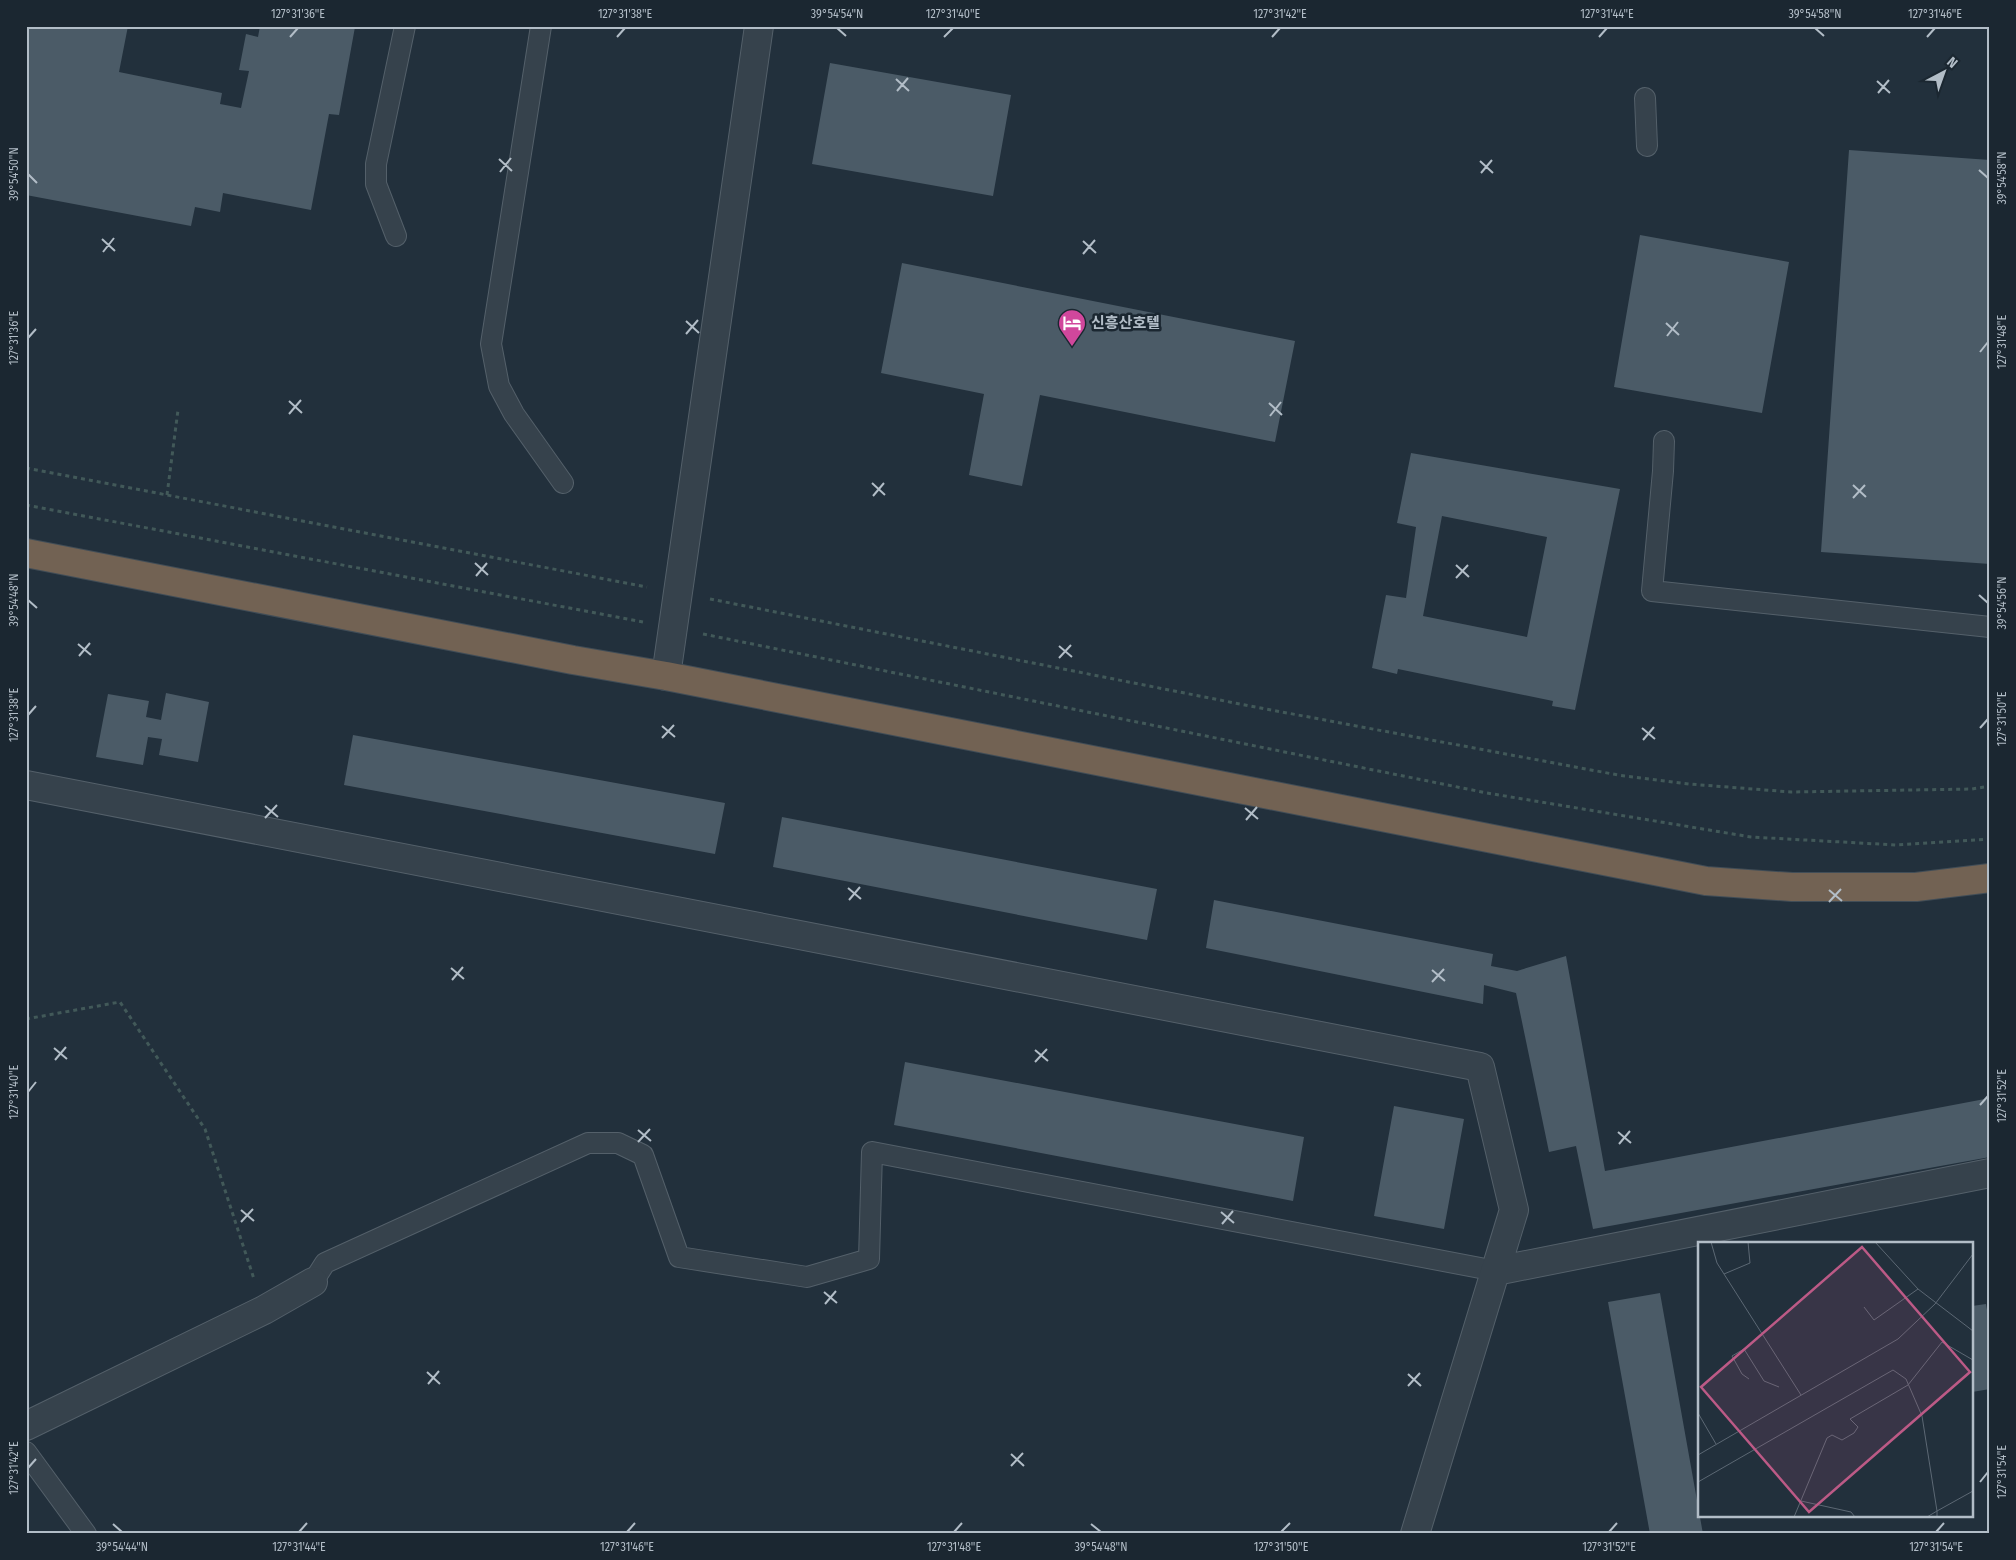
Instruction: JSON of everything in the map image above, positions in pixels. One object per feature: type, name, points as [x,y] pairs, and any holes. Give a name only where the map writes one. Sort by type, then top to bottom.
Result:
[{"type":"highway","points":[[26,553],[573,660],[666,676],[1706,881],[1792,887],[1916,887],[1990,878]]},
{"type":"street","points":[[666,676],[759,26]]},
{"type":"street","points":[[26,785],[1480,1067],[1514,1210],[1415,1534]]},
{"type":"street","points":[[1496,1272],[1990,1173]]},
{"type":"street","points":[[26,1426],[264,1310],[313,1282]]},
{"type":"lane","points":[[396,236],[376,184],[376,164],[405,26]]},
{"type":"lane","points":[[540,26],[491,344],[499,386],[514,414],[564,483]]},
{"type":"lane","points":[[1645,98],[1647,146]]},
{"type":"lane","points":[[1664,441],[1652,591],[1990,627]]},
{"type":"lane","points":[[313,1282],[325,1263],[588,1142],[618,1143],[643,1156],[679,1257],[807,1277],[869,1259],[872,1152],[1496,1272]]},
{"type":"lane","points":[[26,1452],[86,1534]]},
{"type":"path","points":[[167,495],[178,410]]},
{"type":"path","points":[[26,468],[678,593],[1250,706],[1618,775],[1699,785],[1791,792],[1972,789],[1990,786]]},
{"type":"path","points":[[26,504],[674,628],[1487,792],[1751,837],[1896,845],[1990,839]]},
{"type":"path","points":[[26,1019],[120,1002],[205,1129],[264,1310]]},
{"type":"building","points":[[29,26],[128,26],[119,72],[222,93],[220,104],[241,108],[249,71],[239,70],[246,34],[258,37],[260,26],[355,27],[339,115],[329,114],[311,210],[223,193],[220,212],[195,207],[191,226],[26,195],[26,41]]},
{"type":"building","points":[[830,63],[1011,95],[993,196],[812,164]]},
{"type":"building","points":[[1849,150],[1990,160],[1990,564],[1821,552]]},
{"type":"building","points":[[1640,235],[1789,262],[1762,413],[1614,387]]},
{"type":"building","points":[[902,263],[1295,341],[1275,442],[1040,395],[1022,486],[969,475],[984,394],[881,373]]},
{"type":"building","points":[[1411,453],[1620,489],[1575,710],[1552,706],[1553,701],[1398,669],[1397,674],[1372,668],[1386,595],[1406,598],[1416,527],[1397,523]],"holes":[[[1442,516],[1547,537],[1527,637],[1423,616]]]},
{"type":"building","points":[[166,693],[209,702],[198,762],[159,755],[162,739],[148,737],[143,765],[96,757],[108,694],[149,701],[146,717],[161,720]]},
{"type":"building","points":[[353,735],[725,803],[715,854],[344,785]]},
{"type":"building","points":[[782,817],[1157,889],[1147,940],[773,867]]},
{"type":"building","points":[[1214,900],[1493,954],[1491,966],[1517,971],[1566,956],[1605,1171],[1990,1098],[1990,1157],[1593,1229],[1576,1146],[1549,1152],[1516,993],[1484,985],[1483,1004],[1206,948]]},
{"type":"building","points":[[905,1062],[1304,1137],[1293,1201],[894,1125]]},
{"type":"building","points":[[1394,1106],[1464,1119],[1444,1229],[1374,1216]]},
{"type":"building","points":[[1660,1293],[1698,1506],[1698,1518],[1700,1518],[1703,1534],[1650,1534],[1608,1302]]},
{"type":"building","points":[[1986,1304],[1990,1327],[1990,1389],[1974,1392],[1974,1306]]},
{"type":"place","name":"신흥산호텔","points":[[1072,347]]}]
